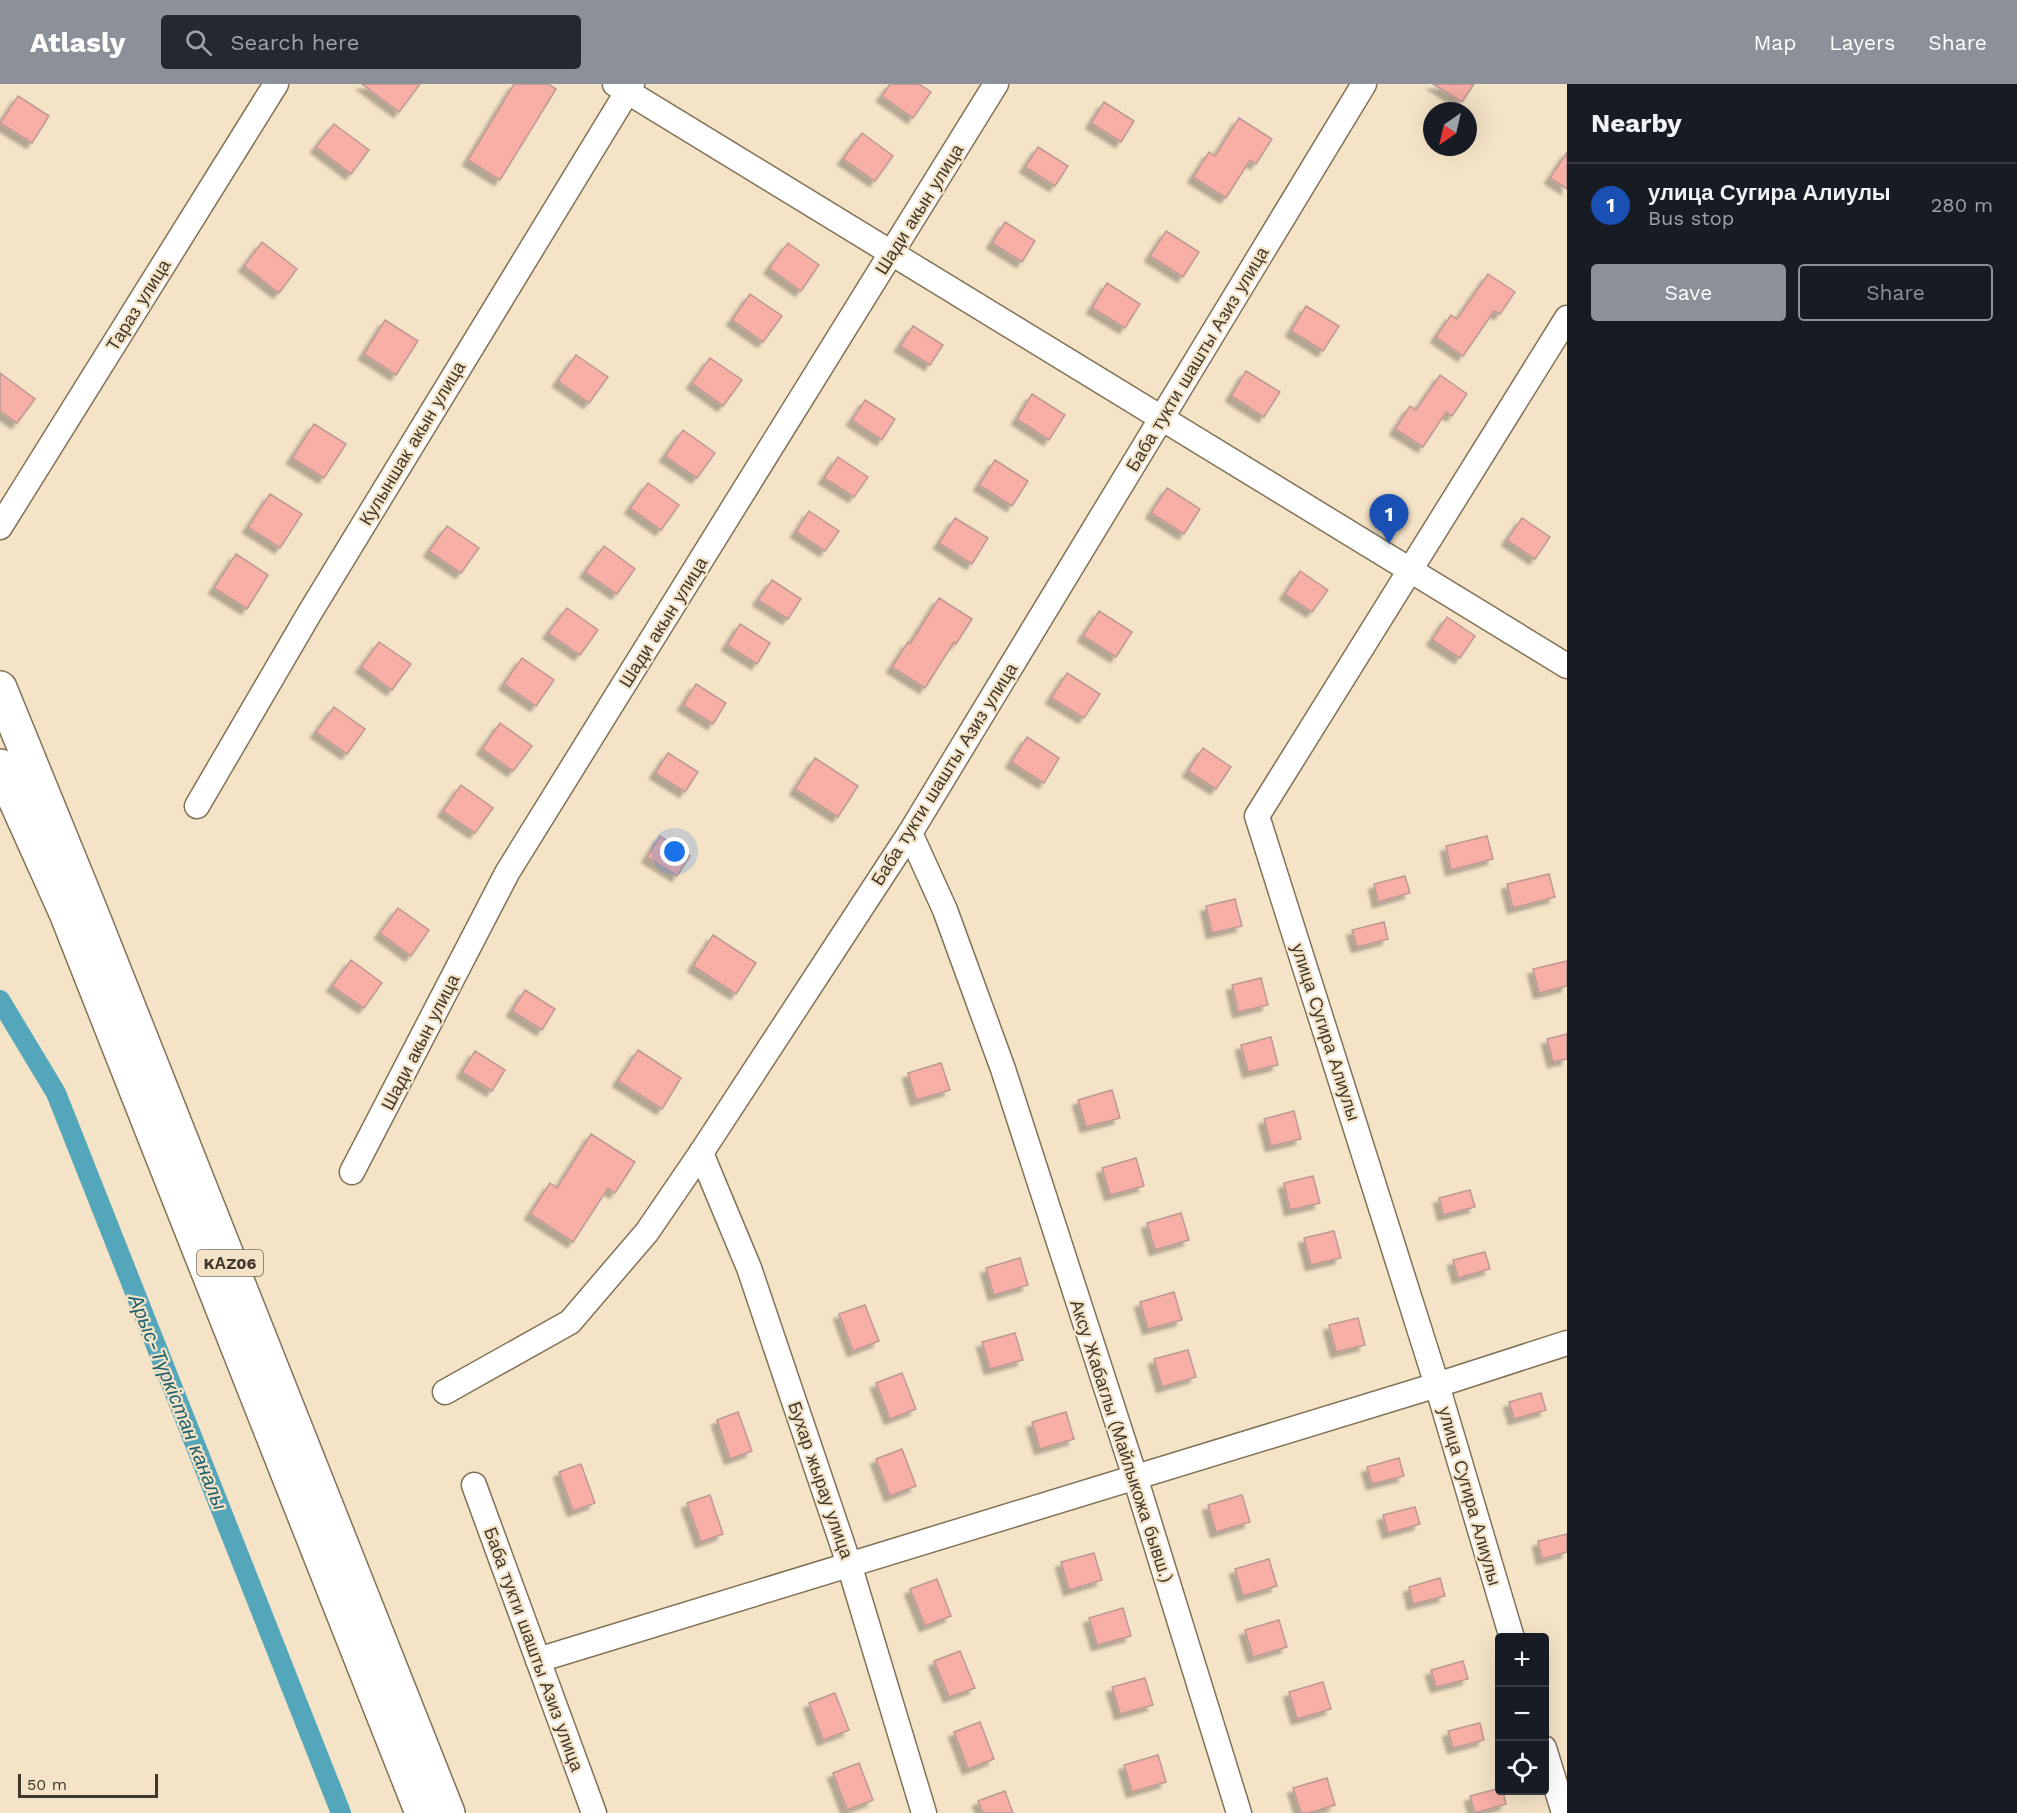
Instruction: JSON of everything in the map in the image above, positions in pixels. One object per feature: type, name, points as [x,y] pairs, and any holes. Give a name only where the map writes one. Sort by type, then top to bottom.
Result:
[{"type":"highway","name":"KАZ06","points":[[3,706],[97,927],[448,1813]]},
{"type":"highway","name":"KАZ06","points":[[0,766],[70,924],[422,1813]]},
{"type":"street","name":"Тараз улица","points":[[0,527],[276,84]]},
{"type":"street","name":"Шади акын улица","points":[[352,1172],[507,873],[996,84]]},
{"type":"street","name":"Баба тукти шашты Азиз улица","points":[[445,1392],[570,1322],[647,1232],[910,833],[1364,84]]},
{"type":"street","points":[[625,87],[1567,666]]},
{"type":"street","name":"Кулыншак акын улица","points":[[197,806],[309,614],[625,87]]},
{"type":"street","name":"улица Сугира Алиулы","points":[[1511,1633],[1437,1385],[1257,816],[1567,318]]},
{"type":"street","name":"Аксу Жабаглы (Майлыкожа бывш.)","points":[[910,833],[945,910],[1003,1070],[1135,1477],[1239,1813]]},
{"type":"street","name":"Бухар жырау улица","points":[[701,1153],[749,1268],[849,1564],[924,1813]]},
{"type":"street","points":[[538,1660],[1437,1385],[1567,1342]]},
{"type":"street","name":"Баба тукти шашты Азиз улица","points":[[474,1485],[594,1813]]},
{"type":"street","points":[[1549,1762],[1564,1813]]},
{"type":"building","points":[[362,84],[420,84],[399,112]]},
{"type":"building","points":[[514,84],[548,84],[556,89],[500,180],[468,160]]},
{"type":"building","points":[[890,84],[919,84],[931,92],[913,118],[882,96]]},
{"type":"building","points":[[1433,84],[1474,84],[1462,102]]},
{"type":"building","points":[[18,96],[49,116],[32,143],[0,123]]},
{"type":"building","points":[[1104,102],[1134,121],[1121,142],[1091,123]]},
{"type":"building","points":[[1239,118],[1272,139],[1256,164],[1250,160],[1226,198],[1193,177],[1209,152],[1215,156]]},
{"type":"building","points":[[334,124],[369,150],[351,174],[316,147]]},
{"type":"building","points":[[862,133],[893,156],[875,181],[843,159]]},
{"type":"building","points":[[1038,147],[1068,166],[1055,186],[1025,167]]},
{"type":"building","points":[[1567,152],[1567,189],[1550,178]]},
{"type":"building","points":[[1005,222],[1035,241],[1022,262],[992,243]]},
{"type":"building","points":[[1166,231],[1199,252],[1183,277],[1150,256]]},
{"type":"building","points":[[262,242],[297,269],[279,293],[244,266]]},
{"type":"building","points":[[788,243],[819,265],[801,291],[769,268]]},
{"type":"building","points":[[1488,274],[1515,292],[1500,314],[1494,311],[1463,356],[1436,337],[1451,315],[1457,319]]},
{"type":"building","points":[[1107,283],[1140,304],[1125,328],[1092,308]]},
{"type":"building","points":[[750,294],[782,316],[763,342],[732,320]]},
{"type":"building","points":[[1306,306],[1339,326],[1323,351],[1291,331]]},
{"type":"building","points":[[385,320],[418,341],[396,375],[364,354]]},
{"type":"building","points":[[913,326],[943,345],[930,365],[900,346]]},
{"type":"building","points":[[576,355],[608,377],[589,403],[558,381]]},
{"type":"building","points":[[710,358],[742,380],[723,406],[692,383]]},
{"type":"building","points":[[1246,371],[1280,392],[1264,417],[1231,396]]},
{"type":"building","points":[[0,373],[35,399],[17,423],[0,411]]},
{"type":"building","points":[[1440,375],[1467,394],[1452,416],[1446,412],[1423,447],[1395,429],[1410,406],[1416,410]]},
{"type":"building","points":[[1032,394],[1065,415],[1049,440],[1017,419]]},
{"type":"building","points":[[865,400],[895,419],[882,440],[852,420]]},
{"type":"building","points":[[314,424],[346,444],[324,478],[292,458]]},
{"type":"building","points":[[683,430],[715,453],[697,478],[665,456]]},
{"type":"building","points":[[838,457],[868,477],[854,497],[824,478]]},
{"type":"building","points":[[995,460],[1028,481],[1012,506],[979,485]]},
{"type":"building","points":[[648,483],[679,505],[661,530],[630,508]]},
{"type":"building","points":[[1167,488],[1200,509],[1184,534],[1151,513]]},
{"type":"building","points":[[270,494],[302,514],[280,548],[248,527]]},
{"type":"building","points":[[809,511],[839,531],[825,551],[796,532]]},
{"type":"building","points":[[955,518],[988,538],[972,564],[939,543]]},
{"type":"building","points":[[1522,518],[1550,537],[1535,559],[1507,540]]},
{"type":"building","points":[[447,526],[479,548],[461,573],[429,551]]},
{"type":"building","points":[[604,546],[635,569],[617,594],[585,572]]},
{"type":"building","points":[[236,554],[268,575],[247,609],[214,588]]},
{"type":"building","points":[[1300,571],[1328,590],[1312,612],[1285,594]]},
{"type":"building","points":[[772,580],[801,599],[788,619],[758,600]]},
{"type":"building","points":[[939,598],[972,619],[956,644],[954,642],[925,688],[892,667],[908,642],[910,644]]},
{"type":"building","points":[[567,608],[598,630],[580,655],[548,633]]},
{"type":"building","points":[[1099,611],[1132,632],[1116,657],[1083,636]]},
{"type":"building","points":[[1447,617],[1475,636],[1460,658],[1432,640]]},
{"type":"building","points":[[740,624],[770,643],[757,664],[727,645]]},
{"type":"building","points":[[379,642],[411,664],[392,690],[361,667]]},
{"type":"building","points":[[522,658],[554,680],[536,706],[504,684]]},
{"type":"building","points":[[1067,673],[1100,694],[1084,718],[1051,698]]},
{"type":"building","points":[[696,684],[726,703],[713,724],[683,705]]},
{"type":"building","points":[[334,707],[365,729],[347,754],[316,732]]},
{"type":"building","points":[[500,723],[532,746],[513,771],[482,749]]},
{"type":"building","points":[[1027,737],[1059,758],[1044,783],[1011,762]]},
{"type":"building","points":[[1203,748],[1231,767],[1216,789],[1188,771]]},
{"type":"building","points":[[668,753],[698,772],[685,792],[655,773]]},
{"type":"building","points":[[815,758],[858,786],[838,817],[795,789]]},
{"type":"building","points":[[461,785],[493,808],[475,833],[443,811]]},
{"type":"building","points":[[660,836],[690,856],[677,876],[647,857]]},
{"type":"building","points":[[1487,836],[1493,859],[1451,870],[1446,846]]},
{"type":"building","points":[[1549,874],[1555,897],[1513,908],[1507,884]]},
{"type":"building","points":[[1405,876],[1410,893],[1378,902],[1374,884]]},
{"type":"building","points":[[1235,899],[1242,926],[1212,933],[1206,906]]},
{"type":"building","points":[[398,908],[429,930],[411,956],[380,933]]},
{"type":"building","points":[[1384,922],[1388,939],[1357,947],[1352,930]]},
{"type":"building","points":[[713,935],[756,963],[736,994],[693,966]]},
{"type":"building","points":[[351,960],[382,983],[364,1008],[332,986]]},
{"type":"building","points":[[1567,961],[1567,986],[1539,993],[1533,969]]},
{"type":"building","points":[[1261,978],[1268,1005],[1238,1012],[1232,985]]},
{"type":"building","points":[[525,990],[555,1009],[542,1030],[512,1011]]},
{"type":"building","points":[[1567,1034],[1567,1059],[1553,1062],[1547,1039]]},
{"type":"building","points":[[1271,1037],[1278,1065],[1248,1072],[1241,1045]]},
{"type":"building","points":[[638,1050],[681,1078],[662,1109],[618,1081]]},
{"type":"building","points":[[475,1051],[505,1070],[492,1091],[462,1072]]},
{"type":"building","points":[[941,1063],[950,1090],[916,1100],[908,1073]]},
{"type":"building","points":[[1112,1090],[1120,1118],[1086,1127],[1078,1100]]},
{"type":"building","points":[[1294,1111],[1301,1139],[1271,1146],[1264,1119]]},
{"type":"building","points":[[591,1134],[635,1162],[615,1193],[608,1188],[573,1242],[530,1214],[550,1183],[557,1188]]},
{"type":"building","points":[[1136,1158],[1144,1186],[1110,1195],[1102,1168]]},
{"type":"building","points":[[1313,1176],[1320,1203],[1290,1210],[1284,1183]]},
{"type":"building","points":[[1470,1190],[1475,1207],[1443,1215],[1439,1198]]},
{"type":"building","points":[[1181,1213],[1189,1240],[1155,1250],[1147,1223]]},
{"type":"building","points":[[1334,1231],[1341,1258],[1311,1265],[1304,1238]]},
{"type":"building","points":[[1485,1252],[1490,1269],[1458,1278],[1453,1260]]},
{"type":"building","points":[[1020,1258],[1028,1285],[994,1295],[986,1268]]},
{"type":"building","points":[[1174,1292],[1182,1320],[1148,1329],[1140,1302]]},
{"type":"building","points":[[865,1305],[879,1341],[853,1351],[839,1314]]},
{"type":"building","points":[[1358,1318],[1365,1345],[1336,1352],[1329,1325]]},
{"type":"building","points":[[1015,1333],[1023,1360],[990,1369],[982,1342]]},
{"type":"building","points":[[1188,1350],[1196,1377],[1162,1387],[1154,1359]]},
{"type":"building","points":[[902,1373],[916,1409],[890,1419],[876,1383]]},
{"type":"building","points":[[1541,1393],[1546,1410],[1514,1419],[1509,1402]]},
{"type":"building","points":[[738,1412],[752,1451],[730,1459],[717,1420]]},
{"type":"building","points":[[1066,1412],[1074,1439],[1040,1449],[1032,1422]]},
{"type":"building","points":[[902,1449],[916,1486],[890,1496],[876,1459]]},
{"type":"building","points":[[1399,1458],[1404,1476],[1372,1484],[1367,1467]]},
{"type":"building","points":[[581,1464],[595,1503],[573,1511],[559,1472]]},
{"type":"building","points":[[710,1495],[723,1534],[701,1542],[687,1503]]},
{"type":"building","points":[[1242,1495],[1250,1522],[1216,1532],[1208,1505]]},
{"type":"building","points":[[1415,1507],[1420,1524],[1388,1533],[1383,1515]]},
{"type":"building","points":[[1567,1534],[1567,1552],[1542,1559],[1538,1541]]},
{"type":"building","points":[[1094,1553],[1102,1580],[1069,1590],[1061,1562]]},
{"type":"building","points":[[1269,1559],[1277,1586],[1243,1596],[1235,1569]]},
{"type":"building","points":[[1440,1578],[1445,1596],[1413,1604],[1409,1587]]},
{"type":"building","points":[[937,1579],[951,1616],[925,1626],[910,1589]]},
{"type":"building","points":[[1123,1608],[1131,1636],[1097,1645],[1089,1618]]},
{"type":"building","points":[[1279,1620],[1287,1647],[1253,1657],[1245,1630]]},
{"type":"building","points":[[960,1651],[975,1688],[949,1697],[934,1661]]},
{"type":"building","points":[[1463,1661],[1468,1679],[1436,1687],[1431,1670]]},
{"type":"building","points":[[1145,1678],[1153,1705],[1120,1714],[1112,1687]]},
{"type":"building","points":[[1323,1682],[1331,1709],[1297,1719],[1289,1692]]},
{"type":"building","points":[[835,1693],[849,1730],[823,1740],[809,1703]]},
{"type":"building","points":[[980,1722],[994,1759],[968,1769],[954,1732]]},
{"type":"building","points":[[1480,1723],[1484,1740],[1453,1748],[1448,1731]]},
{"type":"building","points":[[1158,1755],[1166,1782],[1132,1792],[1124,1765]]},
{"type":"building","points":[[859,1763],[873,1800],[847,1810],[833,1773]]},
{"type":"building","points":[[1327,1778],[1335,1805],[1309,1813],[1301,1813],[1293,1788]]},
{"type":"building","points":[[1495,1789],[1495,1795],[1504,1795],[1506,1804],[1475,1813],[1470,1796]]},
{"type":"building","points":[[1005,1791],[1013,1813],[983,1813],[978,1801]]},
{"type":"waterway","name":"Арыс-Түркістан каналы","points":[[0,1000],[56,1093],[341,1813]]},
{"type":"place","name":"улица Сугира Алиулы","points":[[1389,544]]}]
